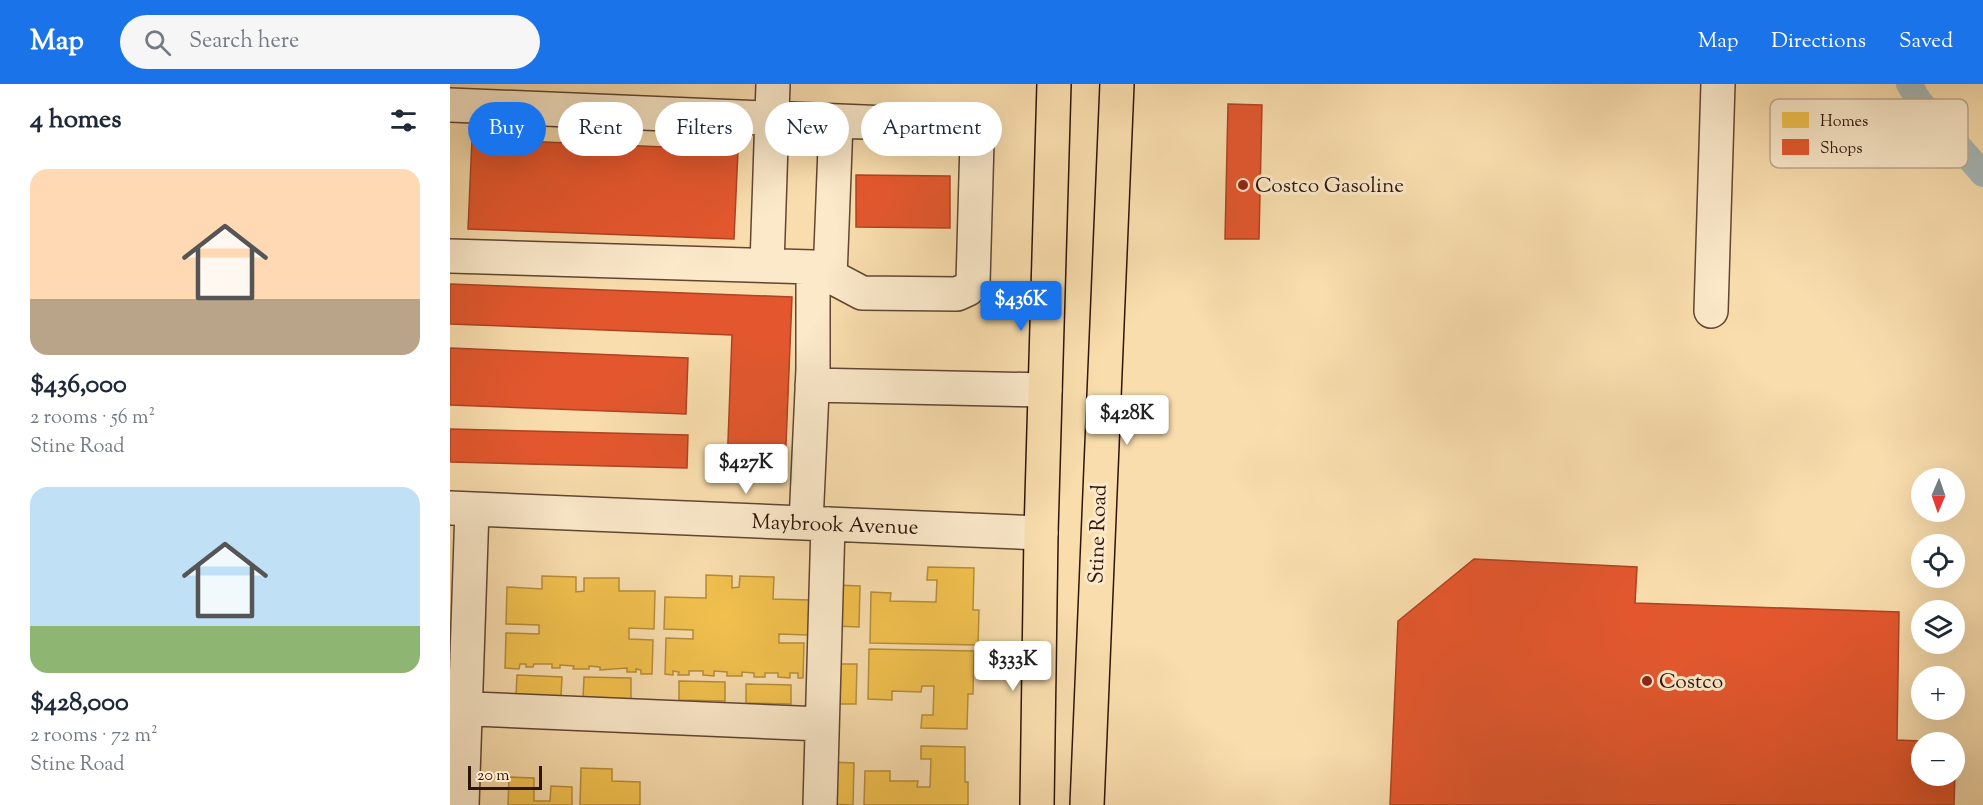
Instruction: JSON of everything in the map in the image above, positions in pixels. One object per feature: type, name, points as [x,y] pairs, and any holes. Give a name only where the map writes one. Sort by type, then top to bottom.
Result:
[{"type":"main road","points":[[1037,802],[1041,533],[1054,84]]},
{"type":"main road","name":"Stine Road","points":[[1087,805],[1117,84]]},
{"type":"street","points":[[772,102],[773,84]]},
{"type":"street","points":[[1711,311],[1718,84]]},
{"type":"street","points":[[457,98],[765,118]]},
{"type":"street","points":[[450,256],[767,265],[822,272],[862,293],[957,294],[968,289],[973,282],[977,142],[974,134],[969,129],[960,126],[849,122]]},
{"type":"street","points":[[767,265],[771,156]]},
{"type":"street","points":[[820,805],[821,723],[812,385],[833,156]]},
{"type":"street","points":[[812,385],[1045,390]]},
{"type":"street","points":[[461,509],[458,708],[462,805]]},
{"type":"street","name":"Maybrook Avenue","points":[[461,509],[1041,533]]},
{"type":"street","points":[[458,708],[821,723]]},
{"type":"building: Homes","points":[[928,567],[974,568],[973,610],[979,610],[978,645],[870,643],[871,592],[891,593],[890,601],[936,602],[937,580],[927,580]]},
{"type":"building: Homes","points":[[706,575],[732,576],[732,588],[739,587],[740,576],[774,577],[773,599],[810,600],[809,635],[779,634],[779,643],[804,643],[803,678],[798,678],[798,673],[790,673],[790,678],[778,677],[778,673],[765,673],[765,677],[754,677],[754,673],[742,672],[742,676],[727,676],[727,672],[714,671],[714,676],[703,675],[703,671],[689,671],[689,675],[678,675],[679,672],[673,671],[673,675],[665,674],[666,638],[693,639],[693,630],[664,629],[665,597],[706,598]]},
{"type":"building: Homes","points":[[542,576],[576,577],[576,592],[584,591],[584,578],[619,578],[619,591],[655,591],[654,629],[629,628],[629,639],[653,640],[652,674],[641,674],[641,670],[636,669],[636,672],[627,672],[627,668],[600,670],[600,667],[589,666],[589,669],[573,669],[574,666],[560,665],[560,668],[552,668],[552,664],[534,664],[533,667],[526,667],[526,664],[520,664],[519,669],[505,668],[506,633],[539,634],[539,625],[506,624],[507,587],[542,589]]},
{"type":"building: Homes","points":[[837,585],[860,586],[859,627],[835,626]]},
{"type":"building: Homes","points":[[869,649],[974,651],[973,694],[968,694],[967,729],[921,728],[922,715],[933,715],[934,686],[922,686],[921,692],[892,691],[892,700],[868,699]]},
{"type":"building: Homes","points":[[835,664],[857,664],[856,704],[834,704]]},
{"type":"building: Homes","points":[[517,675],[562,677],[561,696],[516,695]]},
{"type":"building: Homes","points":[[584,677],[631,678],[631,699],[583,698]]},
{"type":"building: Homes","points":[[679,681],[725,682],[725,701],[679,700]]},
{"type":"building: Homes","points":[[746,684],[791,685],[791,704],[746,703]]},
{"type":"building: Homes","points":[[921,746],[965,747],[965,782],[968,782],[968,805],[864,805],[865,771],[890,771],[890,781],[918,781],[917,787],[930,787],[931,759],[921,759]]},
{"type":"building: Homes","points":[[831,762],[854,763],[853,805],[830,804]]},
{"type":"building: Homes","points":[[581,768],[612,769],[612,781],[640,782],[640,805],[580,805]]},
{"type":"building: Homes","points":[[509,777],[534,778],[534,801],[550,801],[551,786],[572,787],[572,805],[508,805]]},
{"type":"building: Shops","name":"Costco Gasoline","points":[[1228,104],[1262,105],[1259,239],[1225,239]]},
{"type":"building: Shops","points":[[546,142],[558,143],[558,156],[643,156],[643,146],[655,147],[655,156],[738,156],[734,239],[468,229],[471,156],[546,156]]},
{"type":"building: Shops","points":[[856,175],[950,176],[950,228],[856,227]]},
{"type":"building: Shops","points":[[450,284],[792,297],[785,469],[727,467],[732,335],[450,324]]},
{"type":"building: Shops","points":[[450,348],[688,358],[686,414],[450,405]]},
{"type":"building: Shops","points":[[450,429],[688,435],[687,468],[450,462]]},
{"type":"building: Shops","name":"Costco","points":[[1474,559],[1637,567],[1635,603],[1899,612],[1897,740],[1911,741],[1911,786],[1955,786],[1954,805],[1390,805],[1398,621]]},
{"type":"waterway","points":[[1909,84],[1918,99]]},
{"type":"waterway","points":[[1968,157],[1983,174]]},
{"type":"place","name":"Costco Gasoline","points":[[1243,185]]},
{"type":"place","name":"Costco","points":[[1647,681]]}]
